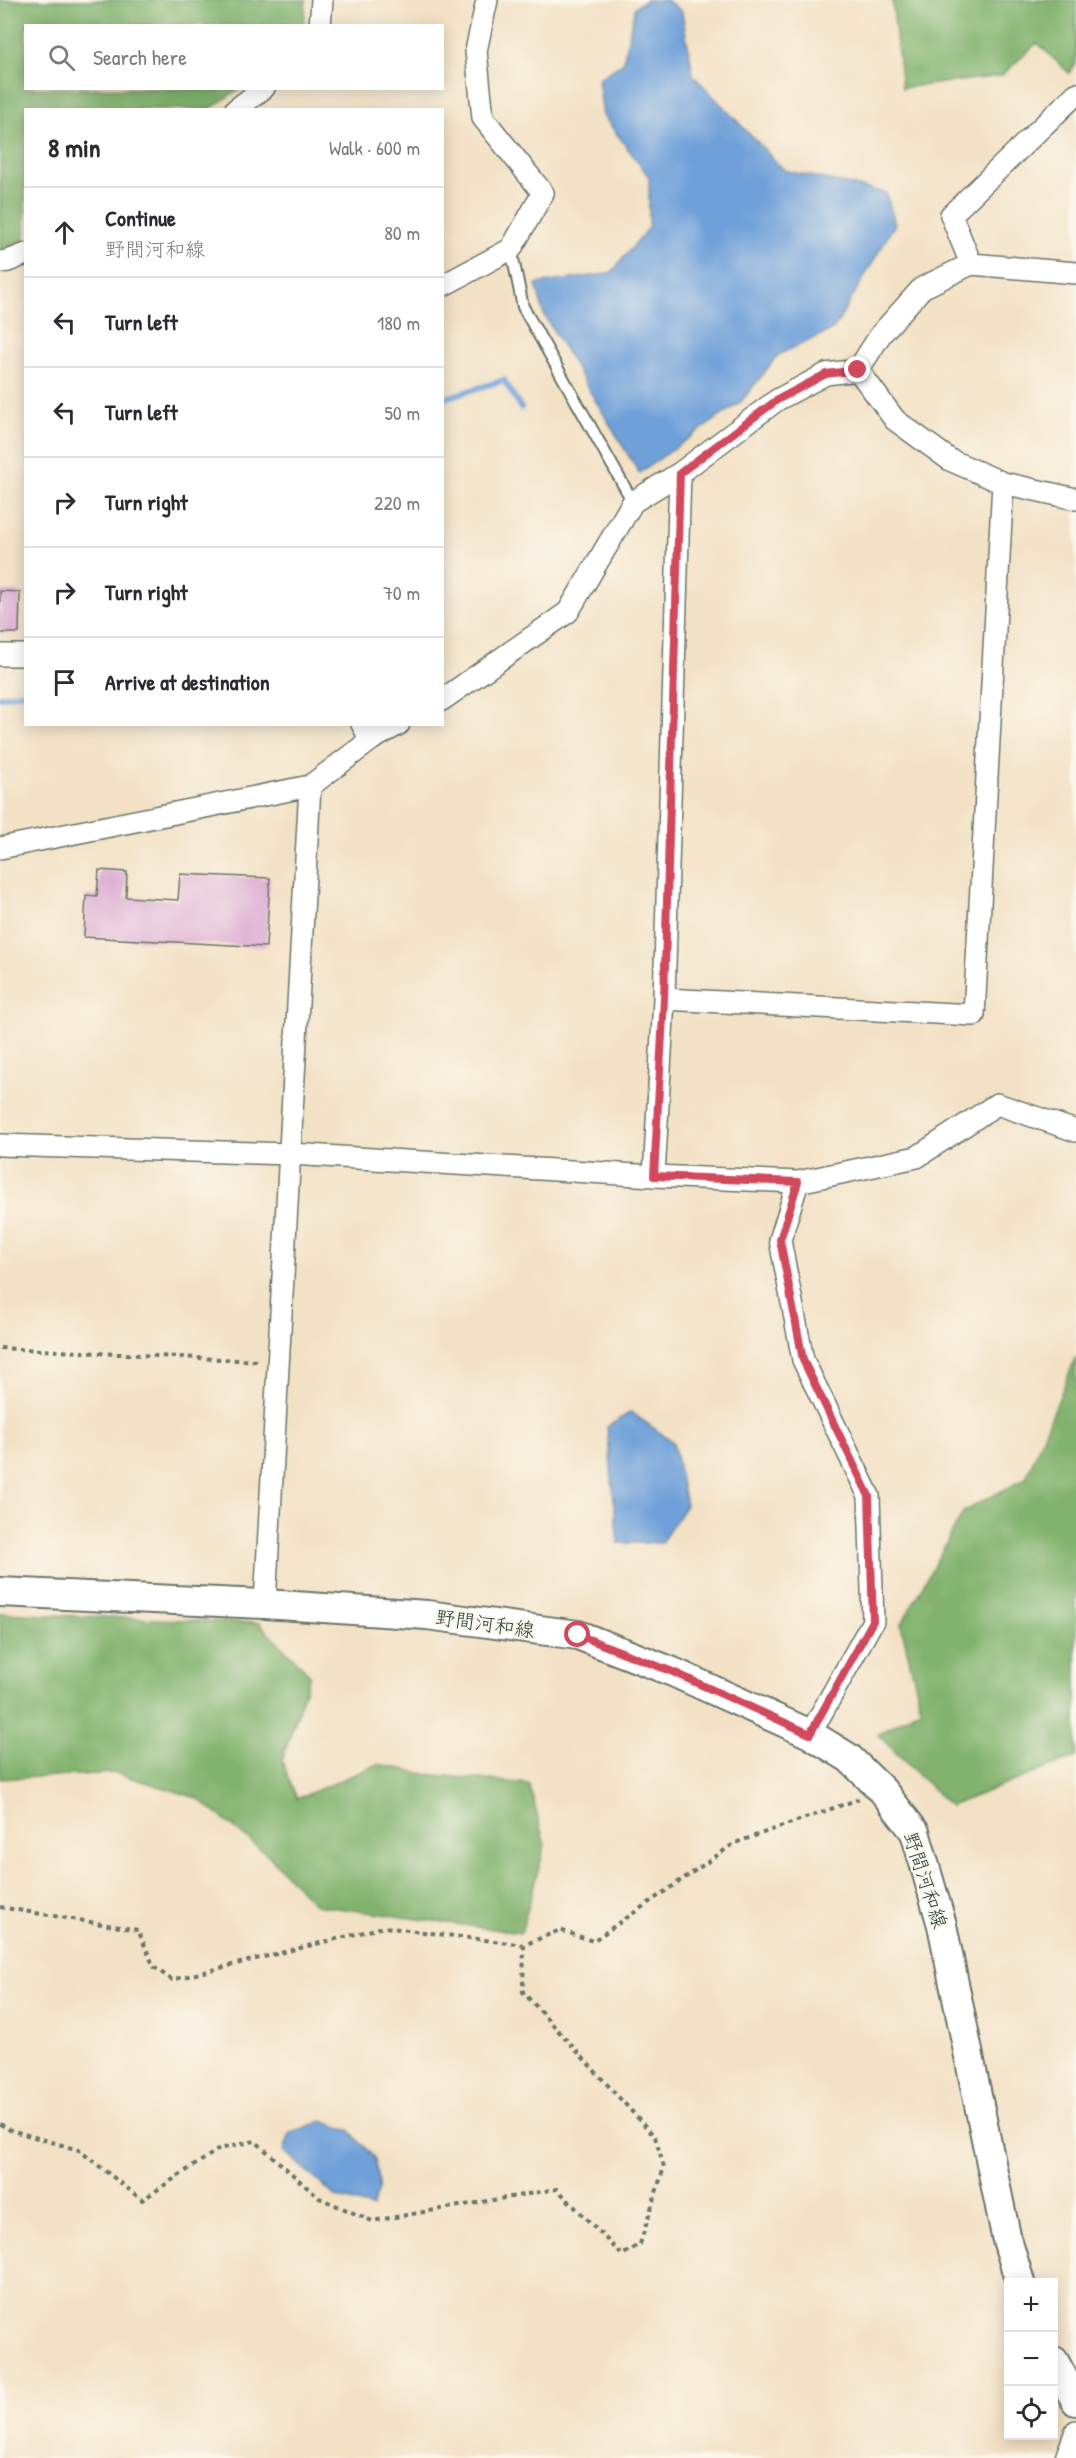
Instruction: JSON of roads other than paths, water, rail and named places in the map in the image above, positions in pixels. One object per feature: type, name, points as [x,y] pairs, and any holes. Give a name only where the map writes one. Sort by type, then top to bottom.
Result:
[{"type":"main road","name":"野間河和線","points":[[0,1592],[265,1604],[427,1615],[578,1635],[673,1672],[810,1734],[849,1758],[883,1791],[915,1832],[939,1915],[1006,2236],[1019,2278]]},
{"type":"main road","points":[[1058,2370],[1076,2401]]},
{"type":"street","points":[[320,24],[322,0]]},
{"type":"street","points":[[444,285],[511,249],[543,193],[483,118],[476,51],[487,0]]},
{"type":"street","points":[[238,108],[261,90]]},
{"type":"street","points":[[971,264],[951,215],[1076,94]]},
{"type":"street","points":[[0,262],[24,255]]},
{"type":"street","points":[[858,370],[881,334],[922,288],[971,264],[1076,273]]},
{"type":"street","points":[[444,699],[567,612],[633,502],[680,473],[777,400],[826,374],[858,370]]},
{"type":"street","points":[[858,370],[895,420],[950,460],[1003,483],[1076,499]]},
{"type":"street","points":[[654,1176],[664,999],[680,473]]},
{"type":"street","points":[[664,999],[974,1015],[1003,483]]},
{"type":"street","points":[[0,655],[24,655]]},
{"type":"street","points":[[0,848],[310,786],[367,732],[391,726]]},
{"type":"street","points":[[265,1604],[310,786]]},
{"type":"street","points":[[0,1145],[291,1154],[654,1176],[798,1182],[917,1157],[997,1104],[1076,1131]]},
{"type":"street","points":[[798,1182],[780,1240],[803,1360],[869,1496],[873,1621],[810,1734]]},
{"type":"street","points":[[1066,2458],[1076,2431]]},
{"type":"lane","points":[[511,249],[523,307],[633,502]]},
{"type":"water","points":[[646,0],[667,0],[682,12],[693,75],[784,170],[886,193],[895,224],[834,329],[778,355],[741,402],[639,473],[544,315],[536,284],[611,273],[649,227],[649,177],[603,115],[598,79],[623,63],[635,7]]},
{"type":"water","points":[[631,1412],[673,1442],[686,1505],[661,1543],[618,1543],[607,1427]]},
{"type":"water","points":[[322,2121],[350,2131],[375,2159],[379,2190],[372,2207],[336,2197],[284,2151],[290,2133]]},
{"type":"waterway","points":[[444,398],[504,380],[521,408]]},
{"type":"waterway","points":[[0,697],[24,692]]}]
